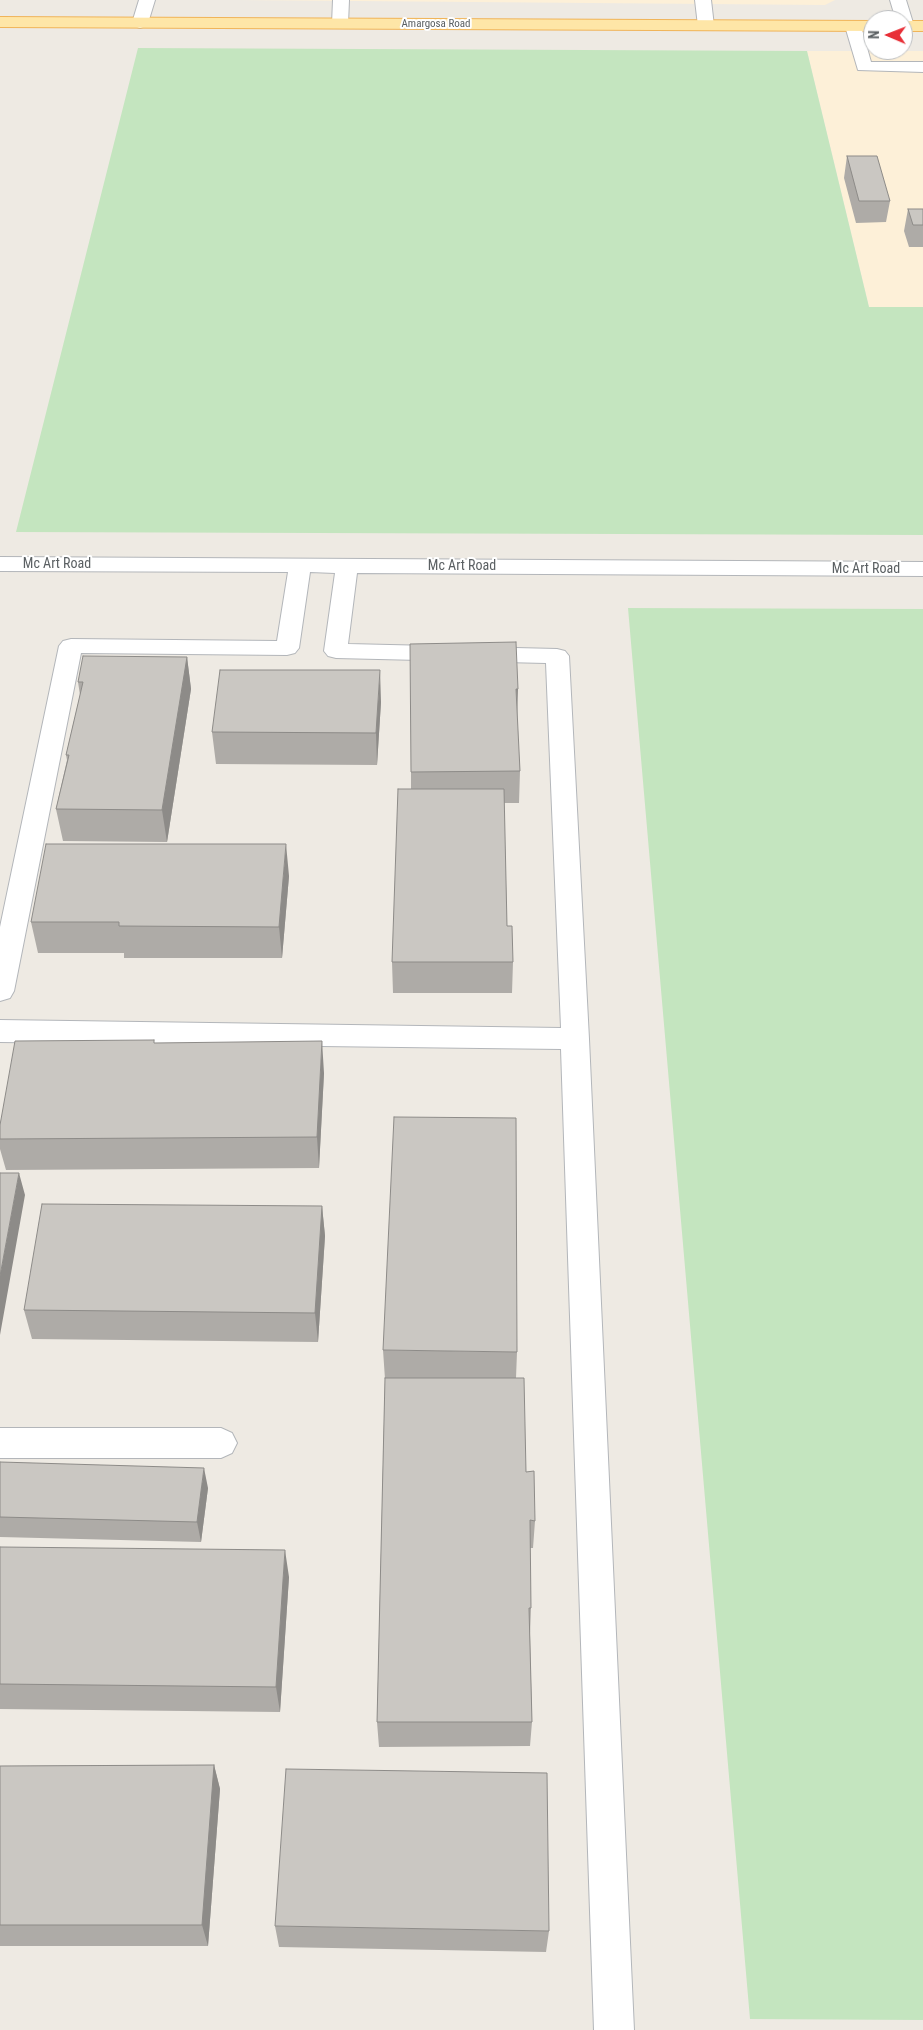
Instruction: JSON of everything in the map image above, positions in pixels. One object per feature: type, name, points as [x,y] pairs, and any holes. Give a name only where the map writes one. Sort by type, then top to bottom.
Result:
[{"type":"main road","name":"Amargosa Road","points":[[0,22],[863,26]]},
{"type":"street","points":[[140,23],[146,0]]},
{"type":"street","points":[[340,24],[341,0]]},
{"type":"street","points":[[703,0],[706,26]]},
{"type":"street","points":[[853,26],[864,67],[923,67]]},
{"type":"street","name":"Mc Art Road","points":[[0,564],[923,569]]},
{"type":"street","points":[[0,991],[71,646],[287,648],[300,566]]},
{"type":"street","points":[[347,566],[336,651],[557,656],[575,1039],[614,2030]]},
{"type":"street","points":[[0,1031],[575,1039]]},
{"type":"street","points":[[0,1443],[221,1443]]},
{"type":"shaded area","points":[[238,0],[835,0],[825,5]]},
{"type":"shaded area","points":[[807,51],[863,51],[863,60],[913,60],[913,51],[923,51],[923,307],[869,307]]},
{"type":"green space","points":[[138,48],[807,51],[869,307],[923,307],[923,535],[16,532]]},
{"type":"green space","points":[[628,608],[923,609],[923,2020],[750,2019]]},
{"type":"building","points":[[847,156],[877,156],[890,201],[859,201]]},
{"type":"building","points":[[908,209],[923,209],[923,225],[913,225]]},
{"type":"building","points":[[516,642],[520,771],[411,772],[410,644]]},
{"type":"building","points":[[83,656],[187,657],[162,810],[56,809],[83,682],[78,682]]},
{"type":"building","points":[[220,670],[380,670],[376,733],[212,732]]},
{"type":"building","points":[[398,789],[504,789],[507,926],[512,926],[513,962],[392,962]]},
{"type":"building","points":[[46,844],[286,844],[279,927],[119,926],[119,922],[31,922]]},
{"type":"building","points":[[154,1040],[154,1043],[322,1041],[317,1137],[0,1139],[0,1125],[15,1041]]},
{"type":"building","points":[[394,1117],[516,1118],[517,1352],[383,1350]]},
{"type":"building","points":[[0,1173],[19,1173],[0,1276]]},
{"type":"building","points":[[42,1204],[322,1206],[315,1313],[24,1310]]},
{"type":"building","points":[[385,1378],[524,1378],[526,1472],[534,1471],[535,1521],[530,1520],[531,1608],[529,1608],[532,1722],[377,1722]]},
{"type":"building","points":[[0,1462],[204,1468],[197,1522],[0,1517]]},
{"type":"building","points":[[0,1547],[285,1550],[276,1687],[0,1684]]},
{"type":"building","points":[[214,1765],[202,1925],[0,1925],[0,1766]]},
{"type":"building","points":[[286,1769],[547,1773],[549,1931],[275,1926]]}]
